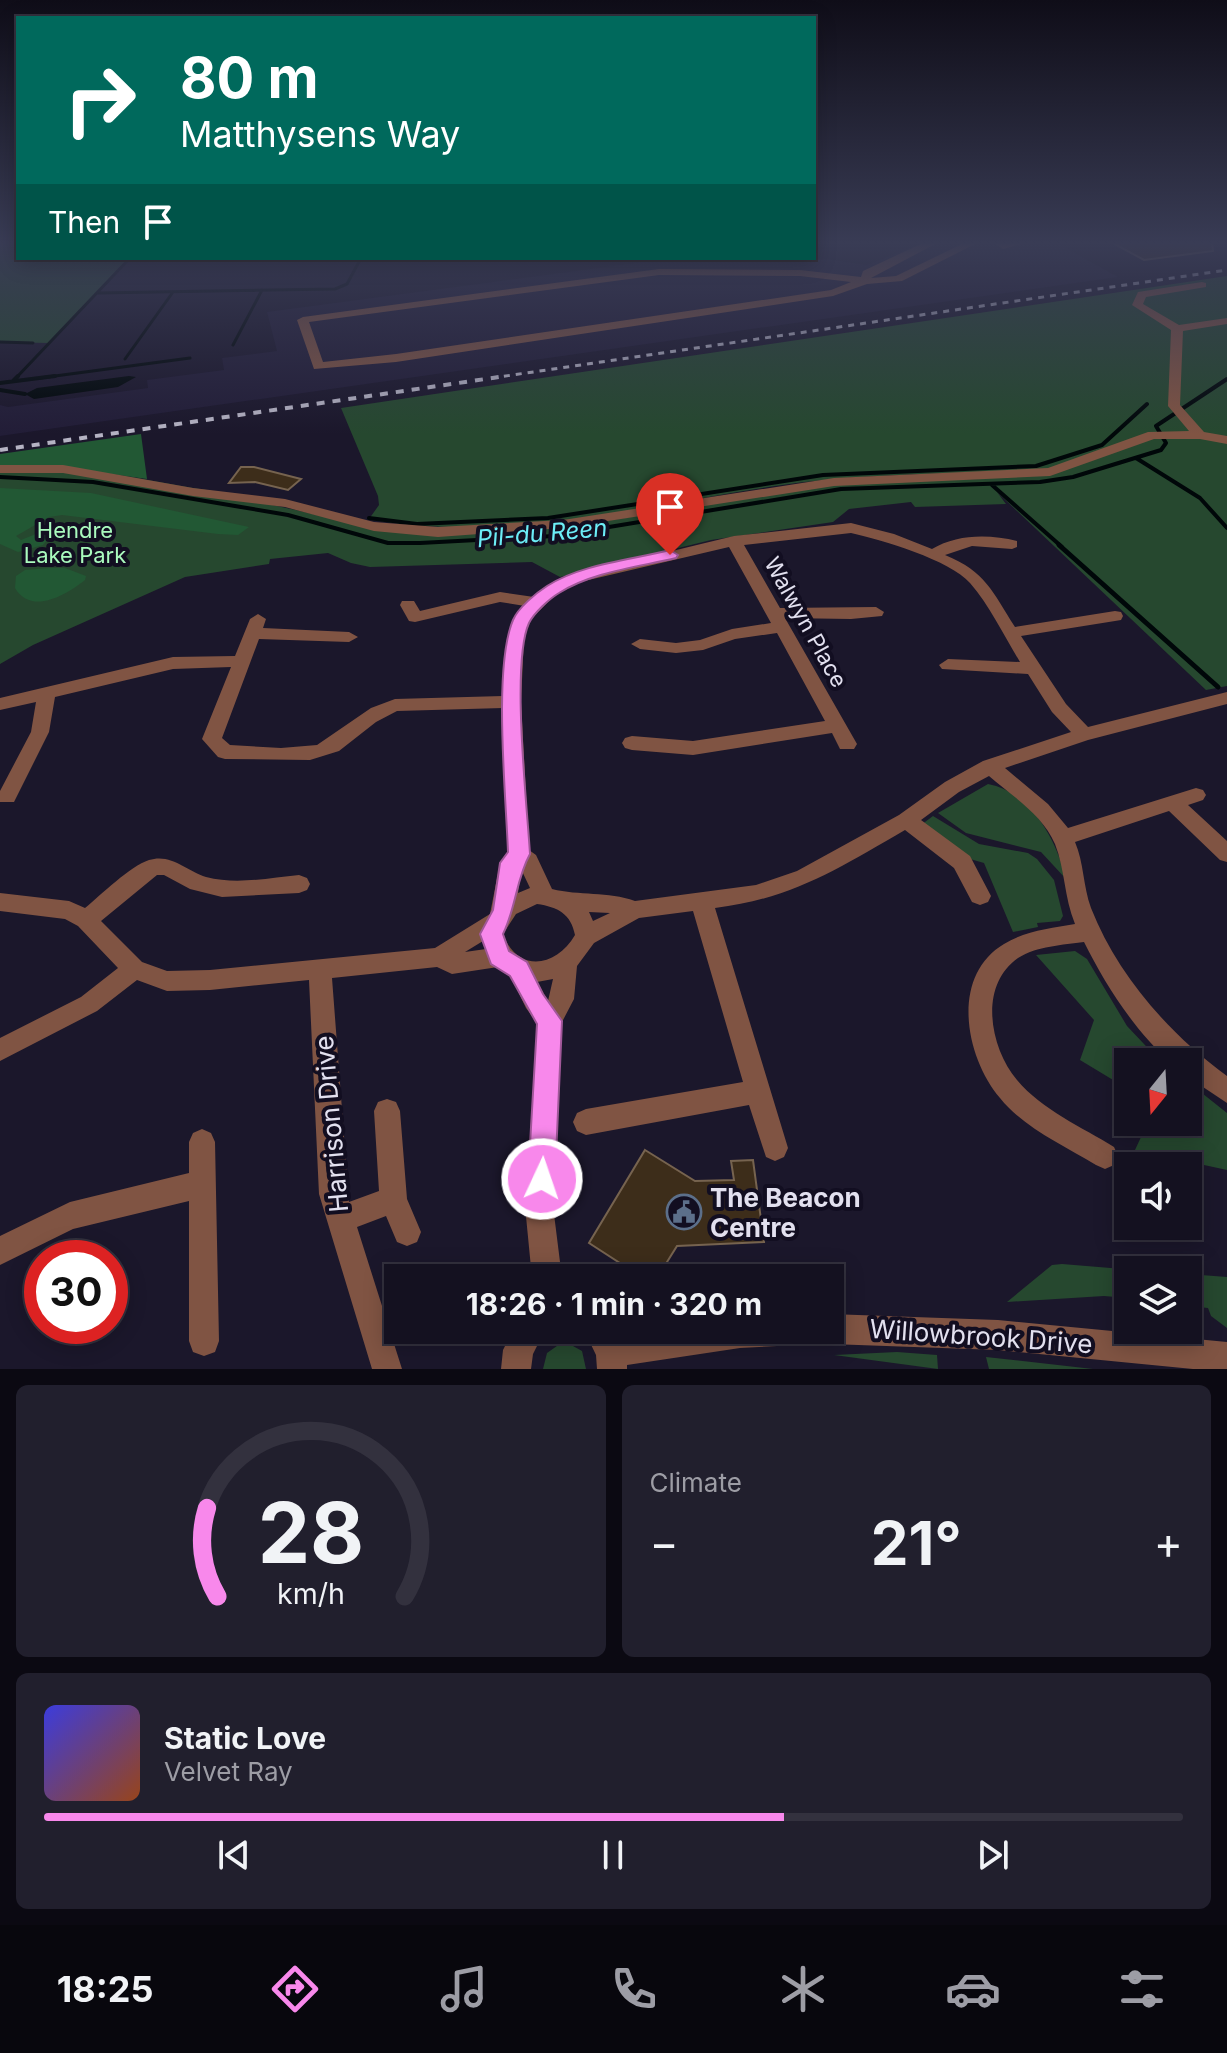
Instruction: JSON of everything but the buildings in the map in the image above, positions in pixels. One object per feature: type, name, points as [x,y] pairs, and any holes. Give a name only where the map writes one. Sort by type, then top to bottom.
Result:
[{"type":"street","points":[[408,306],[303,320],[318,366],[396,358],[746,306]]},
{"type":"street","points":[[1137,306],[1177,329],[1227,321]]},
{"type":"street","points":[[1177,329],[1177,411],[1200,435]]},
{"type":"street","points":[[0,469],[76,471],[246,493],[399,530],[523,528],[834,482],[1050,472],[1153,435],[1200,435],[1227,440]]},
{"type":"street","points":[[550,1021],[492,934],[500,915],[511,863],[519,854],[512,702],[515,637],[522,618],[535,602],[575,579],[734,541],[851,528],[878,533],[935,554],[963,568],[977,581],[1059,708],[1084,735]]},
{"type":"street","name":"Walwyn Place","points":[[734,541],[847,744]]},
{"type":"street","points":[[935,554],[946,546],[956,544],[982,541],[1012,544]]},
{"type":"street","points":[[408,605],[415,617],[474,600],[500,597],[535,602]]},
{"type":"street","points":[[640,644],[660,652],[703,645],[811,610],[851,617],[876,612]]},
{"type":"street","points":[[1010,633],[1115,616]]},
{"type":"street","points":[[349,637],[297,634],[256,626],[212,739],[225,752],[314,754],[331,747],[378,710],[395,705],[512,702]]},
{"type":"street","points":[[0,704],[173,663],[242,661]]},
{"type":"street","points":[[948,665],[1032,668]]},
{"type":"street","points":[[7,797],[40,732],[46,695]]},
{"type":"street","points":[[586,936],[635,910],[756,894],[805,877],[906,820],[952,787],[990,766],[1084,735],[1227,698]]},
{"type":"street","points":[[632,743],[720,753],[837,726]]},
{"type":"street","points":[[990,766],[1045,815],[1063,838],[1076,878],[1080,908],[1149,1027],[1172,1048]]},
{"type":"street","points":[[1063,838],[1196,795]]},
{"type":"street","points":[[1173,803],[1227,854]]},
{"type":"street","points":[[906,820],[962,862],[980,896]]},
{"type":"street","points":[[519,854],[528,861],[544,896]]},
{"type":"street","points":[[86,920],[152,867],[165,865],[197,883],[229,888],[299,884]]},
{"type":"street","points":[[0,902],[69,910],[86,920],[134,969],[167,981],[210,980],[439,957],[516,901],[544,896],[567,902],[618,904],[635,910]]},
{"type":"street","points":[[439,957],[452,964],[509,963],[543,972],[566,964],[581,950],[586,936],[578,911],[567,902]]},
{"type":"street","points":[[702,903],[775,1148]]},
{"type":"street","points":[[1092,931],[1038,940],[1008,953],[996,963],[987,980],[980,1024],[984,1046],[1008,1089],[1025,1105],[1105,1156]]},
{"type":"street","points":[[545,1264],[539,1206],[550,1021],[562,999],[566,964]]},
{"type":"street","name":"Harrison Drive","points":[[320,967],[331,1164],[339,1220],[387,1369]]},
{"type":"street","points":[[0,1050],[89,1004],[134,969]]},
{"type":"street","points":[[1202,1072],[1227,1091]]},
{"type":"street","points":[[586,1122],[758,1091]]},
{"type":"street","points":[[387,1111],[393,1200],[407,1232]]},
{"type":"street","points":[[202,1142],[204,1341]]},
{"type":"street","points":[[0,1251],[70,1216],[201,1184]]},
{"type":"street","points":[[339,1220],[393,1200]]},
{"type":"street","name":"Willowbrook Drive","points":[[844,1330],[998,1335],[1227,1357]]},
{"type":"street","points":[[516,1369],[522,1344]]},
{"type":"street","points":[[607,1350],[654,1344]]},
{"type":"shaded area","points":[[313,306],[915,306],[0,436],[0,405],[8,407],[148,388],[147,380],[224,370],[222,358],[277,351],[267,312]]},
{"type":"shaded area","points":[[136,377],[118,387],[34,399],[25,394],[37,388]]},
{"type":"green space","points":[[0,306],[85,306],[50,343],[0,342]]},
{"type":"green space","name":"Hendre Lake Park","points":[[1026,306],[1227,306],[1227,686],[1206,690],[997,492],[1006,504],[915,507],[911,502],[849,509],[833,522],[711,540],[560,577],[532,562],[370,567],[328,553],[270,559],[269,564],[185,577],[33,645],[0,664],[0,466],[59,467],[117,475],[234,494],[231,498],[360,525],[439,534],[534,530],[582,524],[838,484],[981,479],[976,473],[850,478],[775,486],[623,512],[522,525],[420,526],[369,519],[379,505],[378,496],[341,408]]},
{"type":"green space","points":[[141,434],[147,479],[54,466],[0,466],[0,454]]},
{"type":"green space","points":[[0,488],[91,493],[249,527],[238,535],[218,534],[62,515],[49,517],[16,536],[21,540],[48,529],[54,531],[43,545],[18,552],[0,544]]},
{"type":"green space","points":[[65,568],[86,576],[85,580],[58,597],[39,602],[22,596],[15,588],[16,576],[25,570]]},
{"type":"green space","points":[[988,784],[1017,797],[1040,820],[1056,849],[1066,879],[1041,852],[966,833],[938,813]]},
{"type":"green space","points":[[933,816],[979,844],[1028,853],[1037,859],[1054,880],[1063,916],[1060,921],[1037,923],[1038,927],[1013,932],[984,863],[963,857],[921,825]]},
{"type":"green space","points":[[1075,951],[1087,959],[1127,1026],[1148,1048],[1114,1048],[1114,1081],[1080,1060],[1094,1020],[1036,955]]},
{"type":"green space","points":[[1202,1093],[1227,1113],[1227,1170],[1202,1165],[1202,1152],[1135,1150],[1142,1136],[1202,1136]]},
{"type":"green space","points":[[1052,1265],[1114,1268],[1114,1297],[1007,1302]]},
{"type":"green space","points":[[1202,1275],[1227,1277],[1227,1328],[1211,1316],[1208,1308],[1202,1307]]},
{"type":"green space","points":[[560,1344],[569,1344],[582,1351],[586,1369],[543,1369],[547,1353]]},
{"type":"green space","points":[[897,1352],[937,1355],[938,1369],[834,1355]]},
{"type":"green space","points":[[986,1357],[1093,1369],[989,1369]]},
{"type":"waterway","points":[[16,378],[85,306]]},
{"type":"waterway","points":[[125,359],[163,306]]},
{"type":"waterway","points":[[233,345],[254,306]]},
{"type":"waterway","points":[[0,342],[33,343]]},
{"type":"waterway","points":[[55,376],[190,358]]},
{"type":"waterway","points":[[0,383],[55,376]]},
{"type":"waterway","points":[[40,378],[55,376]]},
{"type":"waterway","points":[[13,381],[16,378]]},
{"type":"waterway","name":"Pil-du Reen","points":[[0,477],[93,482],[288,515],[388,543],[554,536],[841,489],[1040,482],[1073,477],[1161,450],[1166,443],[1156,426],[1227,379]]},
{"type":"waterway","points":[[0,390],[25,394]]},
{"type":"waterway","points":[[369,518],[417,524],[548,518],[823,475],[1036,466],[1102,445],[1147,404]]},
{"type":"waterway","points":[[1136,458],[1200,498],[1227,528]]},
{"type":"waterway","points":[[992,485],[1062,547]]},
{"type":"waterway","points":[[1059,545],[1218,687]]},
{"type":"railway","points":[[492,378],[983,306]]},
{"type":"railway","points":[[0,450],[506,376]]},
{"type":"place","name":"The Beacon Centre","points":[[684,1212]]},
{"type":"route","points":[[542,1179],[550,1021],[534,1001],[519,969],[500,957],[494,948],[492,934],[495,921],[504,910],[511,863],[519,854],[512,702],[515,637],[522,618],[535,602],[551,590],[575,579],[670,555]]}]
